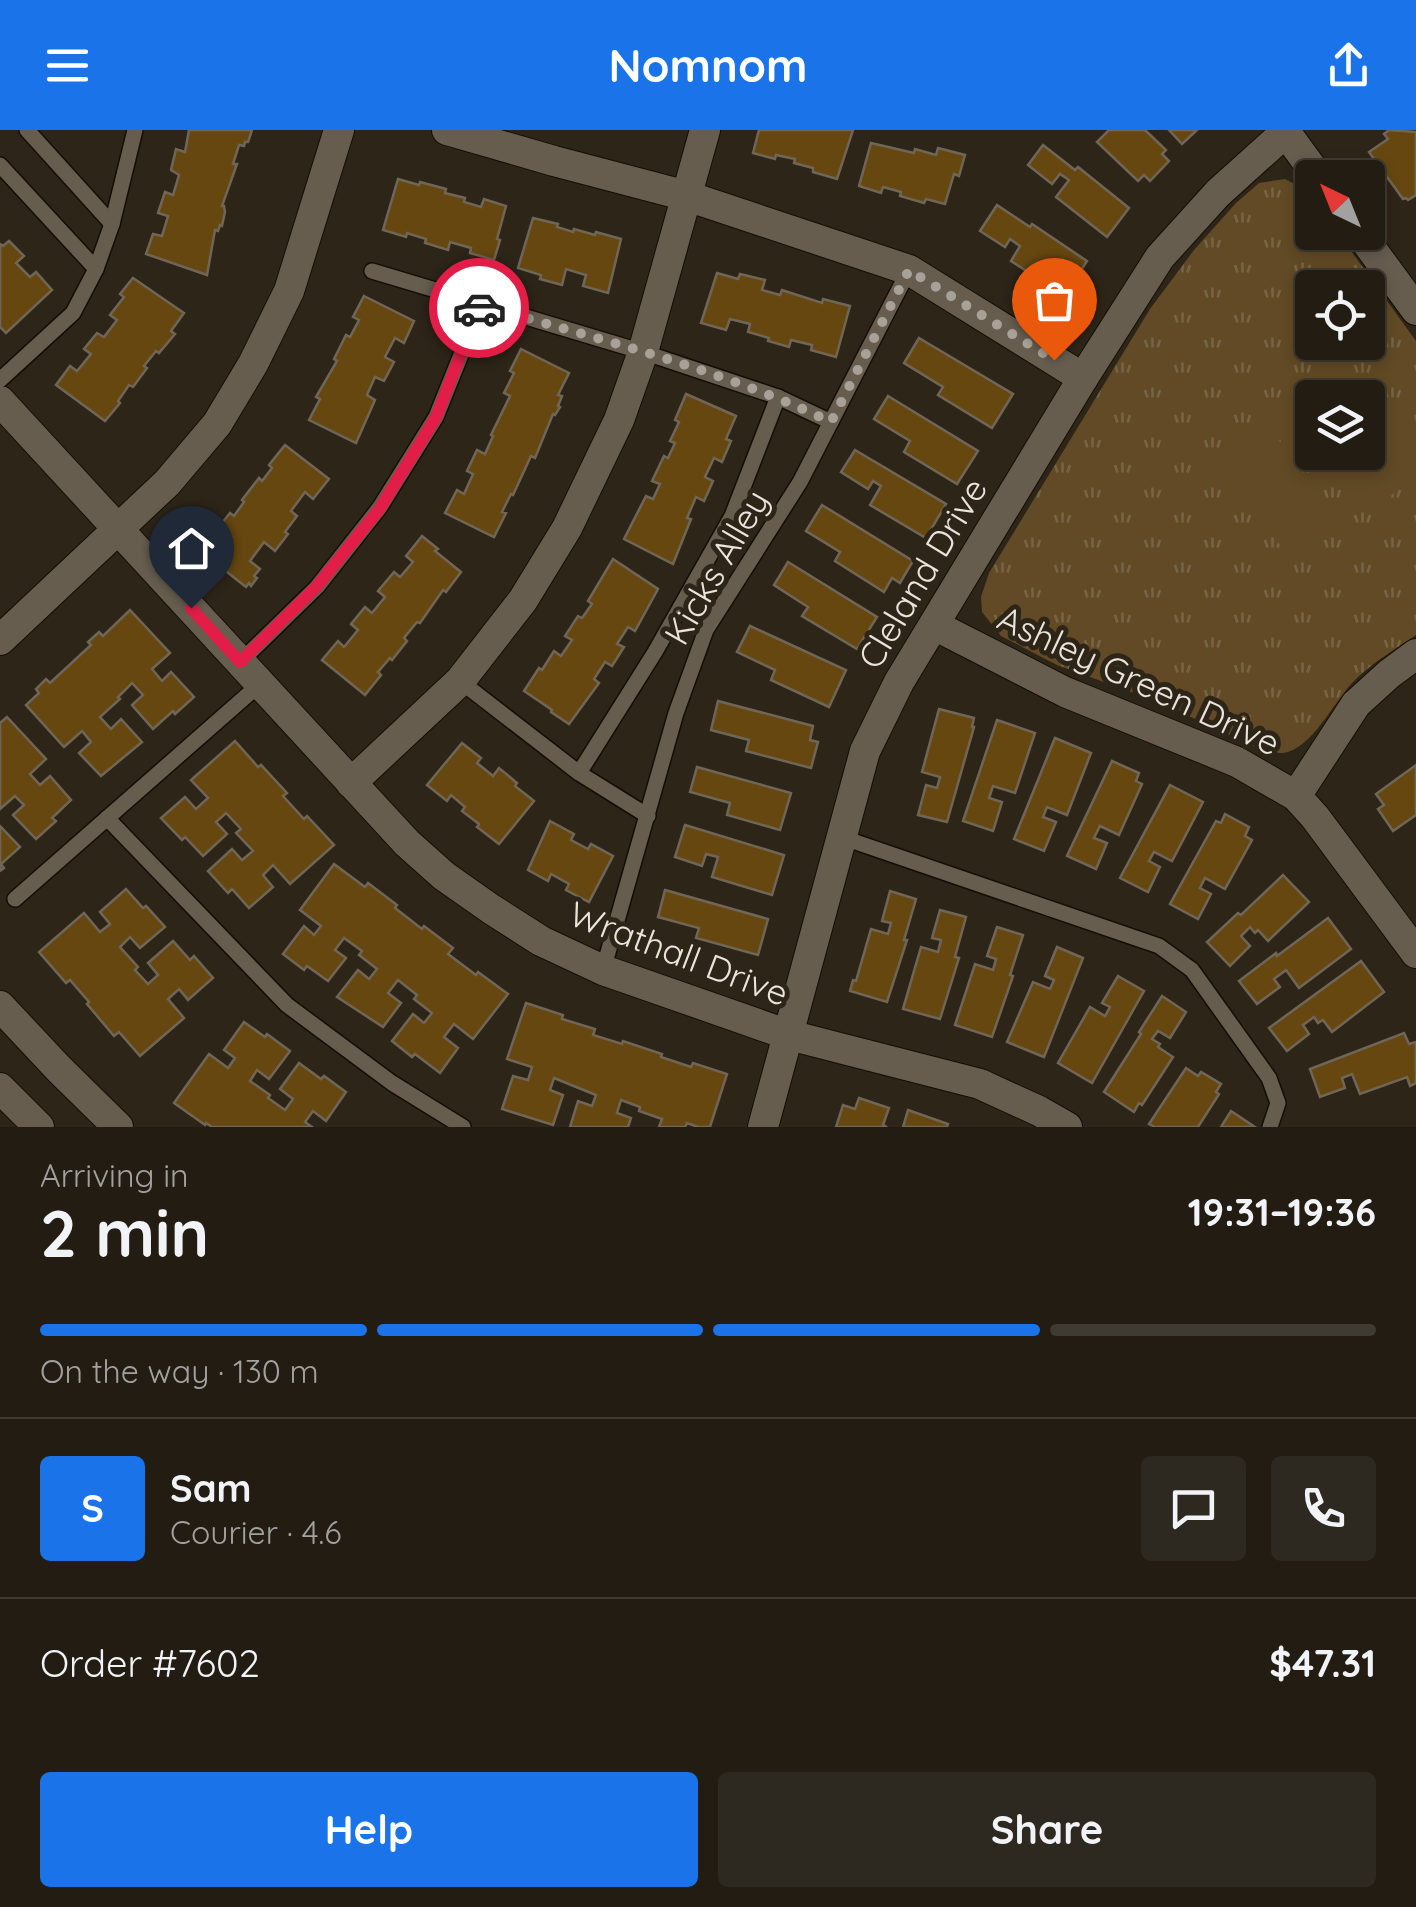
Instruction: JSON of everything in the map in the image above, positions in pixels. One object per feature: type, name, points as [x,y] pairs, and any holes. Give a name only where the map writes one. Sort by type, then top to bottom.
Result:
[{"type":"street","points":[[0,640],[167,483],[217,424],[253,364],[289,291],[339,130]]},
{"type":"street","points":[[447,130],[687,196],[909,270],[1083,378]]},
{"type":"street","points":[[351,783],[460,681],[522,600],[567,528],[619,420],[643,352],[705,130]]},
{"type":"street","points":[[1286,130],[1307,160]]},
{"type":"street","name":"Cleland Drive","points":[[763,1127],[866,752],[899,682],[1160,257],[1218,193],[1286,130]]},
{"type":"street","points":[[1372,250],[1416,310]]},
{"type":"street","name":"Wrathall Drive","points":[[0,401],[406,843],[444,876],[542,941],[603,970],[789,1035],[980,1084],[1067,1127]]},
{"type":"street","name":"Ashley Green Drive","points":[[934,626],[1065,692],[1237,762],[1296,796],[1416,953]]},
{"type":"street","points":[[1296,796],[1356,704],[1416,654]]},
{"type":"street","points":[[0,1006],[58,1070],[118,1127]]},
{"type":"street","points":[[0,1088],[39,1127]]},
{"type":"lane","points":[[27,130],[112,224]]},
{"type":"lane","points":[[0,380],[73,313],[96,269],[112,224],[135,130]]},
{"type":"lane","points":[[0,165],[96,269]]},
{"type":"lane","name":"Kicks Alley","points":[[603,970],[676,713],[706,630],[800,482],[909,270]]},
{"type":"lane","points":[[372,272],[643,352],[778,397],[831,422]]},
{"type":"lane","points":[[15,899],[106,818],[250,673],[380,508],[436,417],[480,305]]},
{"type":"lane","points":[[579,773],[655,652],[732,516],[778,397]]},
{"type":"lane","points":[[460,681],[579,773],[648,816]]},
{"type":"lane","points":[[106,818],[287,1005],[392,1084],[464,1127]]},
{"type":"lane","points":[[841,837],[1158,946],[1192,970],[1268,1078],[1278,1103],[1270,1127]]},
{"type":"green space","points":[[1285,179],[1295,185],[1295,250],[1350,250],[1365,270],[1295,270],[1295,360],[1385,360],[1385,298],[1416,341],[1416,635],[1358,677],[1308,739],[1280,753],[1257,748],[1159,702],[1057,665],[1001,636],[982,612],[981,597],[989,573],[1150,309],[1194,250],[1259,183]]},
{"type":"green space","points":[[1331,360],[1346,360],[1361,380],[1303,380]]},
{"type":"green space","points":[[1295,385],[1295,409],[1284,393]]},
{"type":"green space","points":[[1385,412],[1416,453],[1416,477],[1370,511],[1340,470],[1385,470]]},
{"type":"green space","points":[[1273,432],[1295,462],[1295,470],[1301,470],[1331,512],[1282,548],[1224,467]]},
{"type":"building","points":[[189,130],[252,130],[248,142],[239,145],[233,164],[237,164],[222,206],[222,226],[215,230],[207,275],[146,254],[153,234],[162,236],[168,216],[158,213],[165,192],[173,195],[179,175],[171,170],[176,149],[185,152]]},
{"type":"building","points":[[759,130],[853,130],[837,179],[794,163],[795,159],[753,153]]},
{"type":"building","points":[[1109,130],[1145,130],[1166,150],[1162,154],[1169,161],[1150,181],[1144,175],[1138,181],[1097,142]]},
{"type":"building","points":[[1169,130],[1197,130],[1182,144]]},
{"type":"building","points":[[1389,130],[1416,132],[1416,195],[1408,200],[1403,199],[1385,174],[1385,160],[1375,160],[1369,152],[1388,139],[1384,134]]},
{"type":"building","points":[[871,143],[914,153],[915,149],[936,155],[938,148],[965,155],[959,176],[954,174],[945,204],[926,199],[924,203],[883,187],[881,193],[859,186]]},
{"type":"building","points":[[1043,145],[1129,208],[1107,237],[1056,197],[1069,180],[1060,174],[1052,184],[1028,165]]},
{"type":"building","points":[[398,179],[446,189],[445,193],[481,207],[484,199],[506,206],[494,260],[450,242],[448,250],[407,233],[406,237],[383,230]]},
{"type":"building","points":[[997,205],[1087,261],[1060,302],[1038,288],[1042,281],[1011,261],[1020,246],[1010,239],[1005,247],[980,231]]},
{"type":"building","points":[[533,218],[573,232],[596,232],[621,239],[608,293],[583,286],[586,275],[566,269],[562,285],[518,268]]},
{"type":"building","points":[[9,241],[24,256],[16,263],[30,277],[36,272],[52,290],[6,333],[0,327],[0,244]]},
{"type":"building","points":[[717,273],[765,280],[762,290],[780,295],[782,290],[822,303],[823,299],[850,306],[836,357],[791,340],[789,347],[768,341],[769,338],[748,332],[750,324],[730,319],[726,330],[701,323]]},
{"type":"building","points":[[133,278],[184,313],[171,331],[175,334],[159,353],[156,351],[105,421],[56,385],[70,366],[77,371],[91,354],[84,349],[97,333],[104,337],[117,320],[110,315]]},
{"type":"building","points":[[364,296],[414,321],[404,343],[395,338],[385,357],[394,362],[384,381],[375,377],[367,395],[375,400],[356,443],[309,420],[346,335],[350,337],[359,320],[353,317]]},
{"type":"building","points":[[919,338],[1013,394],[992,428],[938,395],[943,387],[904,363]]},
{"type":"building","points":[[521,349],[569,373],[558,395],[562,396],[560,407],[553,414],[535,458],[531,456],[511,494],[494,537],[445,513],[457,490],[464,494],[473,474],[467,471],[477,450],[485,454],[510,396],[504,393]]},
{"type":"building","points":[[686,394],[736,416],[726,439],[731,441],[722,462],[714,458],[705,477],[713,481],[704,501],[696,497],[673,564],[624,539],[646,496],[653,499],[660,484],[652,481],[675,443],[670,441]]},
{"type":"building","points":[[888,396],[978,451],[957,484],[904,452],[910,441],[874,419]]},
{"type":"building","points":[[285,445],[329,479],[313,499],[305,492],[291,511],[297,516],[285,532],[288,534],[275,551],[264,542],[250,561],[260,569],[254,576],[257,578],[246,587],[203,553],[230,513],[234,516],[259,478],[262,481],[272,468],[269,465]]},
{"type":"building","points":[[855,450],[946,504],[926,538],[870,505],[881,486],[873,481],[868,489],[841,472]]},
{"type":"building","points":[[822,505],[913,561],[900,583],[892,578],[884,592],[835,561],[840,552],[806,531]]},
{"type":"building","points":[[422,536],[461,572],[404,638],[407,641],[378,672],[381,675],[365,695],[322,660],[338,641],[344,647],[358,630],[351,624],[365,607],[372,613],[385,597],[378,591],[394,572],[400,577],[413,562],[406,556]]},
{"type":"building","points":[[613,559],[658,589],[635,631],[628,627],[617,644],[624,647],[612,666],[605,662],[594,679],[599,683],[569,724],[524,691],[554,651],[561,656],[572,640],[565,636],[592,604],[588,601]]},
{"type":"building","points":[[788,562],[877,617],[857,649],[802,616],[808,607],[774,585]]},
{"type":"building","points":[[130,610],[170,653],[152,669],[162,681],[171,672],[194,697],[153,729],[132,705],[143,695],[132,683],[100,717],[111,729],[121,719],[142,742],[101,776],[79,753],[91,742],[82,731],[64,747],[26,705],[46,679],[50,683],[91,645],[88,642],[99,632],[103,636]]},
{"type":"building","points":[[750,626],[846,670],[829,707],[771,680],[775,670],[737,652]]},
{"type":"building","points":[[718,701],[813,726],[810,740],[818,742],[811,768],[746,751],[749,740],[711,730]]},
{"type":"building","points":[[939,709],[974,718],[947,822],[918,815],[926,785],[937,788],[940,777],[922,772]]},
{"type":"building","points":[[7,717],[46,759],[30,774],[40,785],[50,776],[71,800],[36,839],[13,815],[24,805],[15,796],[0,809],[0,723]]},
{"type":"building","points":[[997,720],[1035,733],[1015,793],[993,786],[989,798],[1002,802],[993,831],[963,821]]},
{"type":"building","points":[[1055,738],[1091,753],[1067,815],[1047,807],[1043,817],[1056,822],[1044,851],[1014,839]]},
{"type":"building","points":[[235,741],[287,793],[283,796],[304,819],[307,816],[334,845],[290,884],[273,865],[263,875],[273,887],[249,908],[208,871],[232,849],[242,860],[253,851],[236,833],[241,829],[226,813],[216,822],[227,834],[203,856],[161,818],[185,797],[196,809],[208,798],[191,780]]},
{"type":"building","points":[[462,743],[481,758],[477,763],[493,776],[499,768],[534,801],[499,844],[477,827],[479,824],[462,811],[465,807],[451,795],[447,801],[427,785]]},
{"type":"building","points":[[1112,761],[1139,773],[1136,781],[1142,784],[1119,835],[1100,826],[1094,838],[1107,843],[1096,869],[1067,856]]},
{"type":"building","points":[[1416,765],[1416,815],[1393,831],[1378,809],[1384,805],[1376,794]]},
{"type":"building","points":[[697,767],[791,793],[780,830],[727,815],[730,803],[690,792]]},
{"type":"building","points":[[1170,785],[1203,802],[1172,861],[1154,852],[1149,861],[1160,867],[1148,892],[1120,878]]},
{"type":"building","points":[[1225,814],[1249,827],[1245,836],[1252,840],[1225,889],[1205,878],[1200,888],[1211,894],[1198,919],[1170,904],[1216,821],[1221,823]]},
{"type":"building","points":[[550,821],[574,834],[571,840],[588,849],[591,844],[613,856],[589,902],[566,890],[569,884],[551,874],[548,881],[528,870]]},
{"type":"building","points":[[685,825],[784,855],[772,895],[712,877],[718,857],[706,854],[702,866],[675,857]]},
{"type":"building","points":[[0,826],[20,847],[1,864],[4,868],[0,871]]},
{"type":"building","points":[[334,864],[365,887],[368,883],[422,929],[424,926],[453,948],[448,954],[508,994],[473,1039],[454,1024],[444,1037],[458,1048],[440,1073],[392,1041],[413,1014],[424,1023],[432,1013],[398,980],[388,993],[401,1003],[383,1027],[337,997],[358,970],[369,979],[377,969],[359,955],[362,951],[344,938],[335,950],[346,958],[328,981],[283,954],[304,926],[314,935],[321,926],[300,910]]},
{"type":"building","points":[[1283,875],[1309,902],[1268,941],[1250,927],[1241,936],[1250,946],[1230,966],[1207,942]]},
{"type":"building","points":[[126,889],[165,927],[140,948],[130,937],[120,947],[148,984],[158,975],[148,963],[173,941],[190,960],[194,956],[213,978],[188,1000],[179,989],[168,999],[184,1018],[140,1056],[119,1032],[114,1036],[70,980],[66,983],[39,952],[84,913],[100,932],[110,924],[100,912]]},
{"type":"building","points":[[665,890],[768,919],[758,955],[696,938],[699,928],[658,917]]},
{"type":"building","points":[[890,891],[916,899],[887,1002],[850,991],[871,929],[888,934],[891,923],[882,921]]},
{"type":"building","points":[[940,910],[966,917],[955,957],[959,958],[940,1019],[903,1009],[921,947],[938,952],[941,940],[932,938]]},
{"type":"building","points":[[1328,918],[1351,949],[1299,988],[1286,970],[1274,979],[1280,987],[1257,1004],[1239,981]]},
{"type":"building","points":[[997,927],[1023,935],[992,1037],[955,1025],[975,964],[993,970],[996,959],[987,956]]},
{"type":"building","points":[[1057,947],[1083,958],[1044,1057],[1007,1042],[1033,982],[1050,989],[1054,980],[1045,976]]},
{"type":"building","points":[[1361,961],[1384,992],[1332,1032],[1323,1020],[1318,1023],[1314,1017],[1303,1025],[1309,1034],[1287,1051],[1269,1028]]},
{"type":"building","points":[[1118,976],[1144,991],[1092,1083],[1058,1063],[1090,1007],[1105,1016],[1110,1007],[1102,1003]]},
{"type":"building","points":[[1162,996],[1186,1012],[1170,1038],[1158,1031],[1152,1039],[1173,1057],[1134,1112],[1104,1092]]},
{"type":"building","points":[[526,1003],[595,1029],[593,1035],[622,1044],[623,1041],[691,1067],[693,1063],[727,1074],[710,1127],[687,1123],[685,1127],[659,1127],[662,1119],[621,1100],[617,1113],[631,1118],[628,1127],[570,1127],[578,1101],[592,1106],[596,1095],[554,1078],[550,1090],[563,1095],[553,1125],[502,1109],[513,1076],[528,1080],[532,1067],[507,1059]]},
{"type":"building","points":[[244,1022],[290,1051],[269,1079],[257,1070],[250,1081],[285,1110],[293,1099],[280,1089],[299,1063],[346,1092],[326,1121],[313,1111],[305,1122],[312,1127],[212,1127],[174,1103],[209,1054],[228,1068],[235,1058],[224,1050]]},
{"type":"building","points":[[1404,1033],[1409,1044],[1416,1042],[1416,1083],[1410,1086],[1407,1077],[1360,1094],[1352,1074],[1342,1078],[1345,1088],[1320,1097],[1310,1069]]},
{"type":"building","points":[[1186,1068],[1221,1084],[1198,1127],[1149,1124]]},
{"type":"building","points":[[859,1098],[889,1108],[883,1125],[887,1127],[836,1127],[843,1105],[855,1109]]},
{"type":"building","points":[[908,1110],[948,1124],[947,1127],[903,1127]]},
{"type":"building","points":[[1231,1111],[1255,1127],[1221,1127]]},
{"type":"way so far","points":[[479,308],[480,305],[643,352],[778,397],[831,422],[909,270],[1054,360]]},
{"type":"route","points":[[191,608],[240,662],[317,586],[380,508],[436,417],[479,308]]}]
